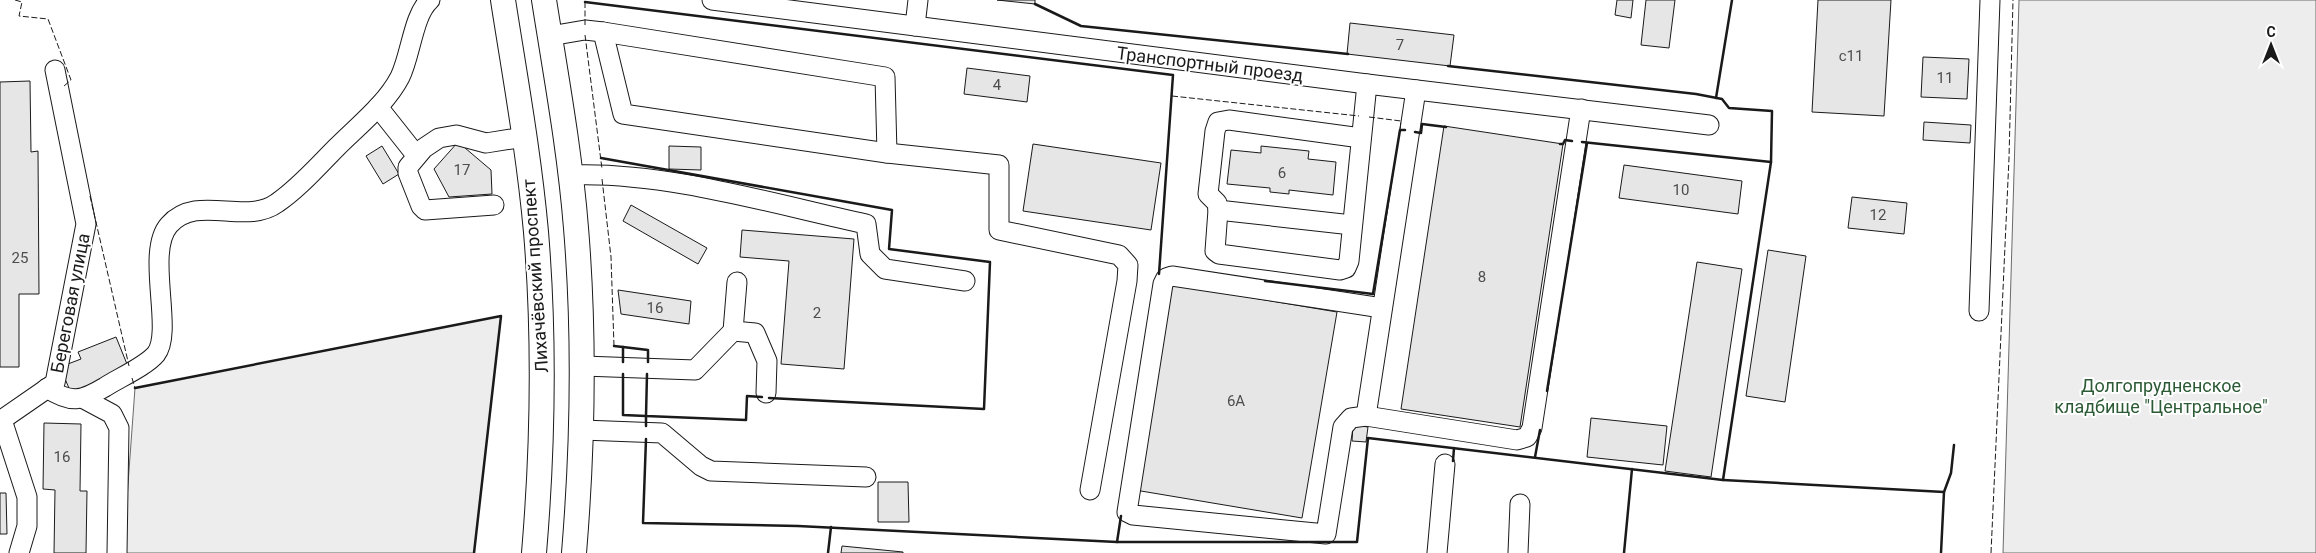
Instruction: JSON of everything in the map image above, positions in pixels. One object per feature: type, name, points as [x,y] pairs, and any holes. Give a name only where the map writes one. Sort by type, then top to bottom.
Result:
[{"type":"main road","name":"Лихачёвский проспект","points":[[503,0],[536,231],[541,318],[543,402],[534,553]]},
{"type":"main road","points":[[544,0],[576,227],[583,366],[582,430],[574,553]]},
{"type":"street","points":[[84,399],[157,353],[161,332],[160,241],[169,225],[177,217],[195,210],[249,211],[276,204],[308,176],[378,106],[399,78],[408,57],[421,11],[430,0]]},
{"type":"street","name":"Транспортный проезд","points":[[712,0],[1366,84],[1709,124]]},
{"type":"street","points":[[915,26],[918,0]]},
{"type":"street","points":[[1979,311],[1990,0]]},
{"type":"street","points":[[550,36],[585,30],[603,32],[885,77],[887,153]]},
{"type":"street","points":[[603,32],[623,114],[887,153],[1000,166],[999,230],[1119,255],[1128,265],[1127,282],[1090,490]]},
{"type":"street","name":"Береговая улица","points":[[1,420],[55,383],[86,224],[55,70]]},
{"type":"street","points":[[1361,138],[1229,120],[1218,122],[1215,131],[1208,194],[1217,203],[1218,210],[1215,251],[1219,254],[1340,270],[1346,268],[1349,261],[1352,225],[1361,138],[1366,84]]},
{"type":"street","points":[[1366,416],[1416,90]]},
{"type":"street","points":[[378,106],[416,155]]},
{"type":"street","points":[[1382,308],[1172,276],[1166,278],[1162,284],[1127,512],[1326,534],[1343,428],[1351,418],[1366,416],[1518,440],[1527,437],[1532,428],[1581,109]]},
{"type":"street","points":[[494,205],[425,210],[421,206],[408,173],[408,167],[416,155],[439,138],[456,135],[486,143],[524,137]]},
{"type":"street","points":[[570,175],[602,173],[689,185],[866,224],[870,254],[885,269],[965,281]]},
{"type":"street","points":[[1218,210],[1352,225]]},
{"type":"street","points":[[583,366],[695,370],[733,331],[737,282]]},
{"type":"street","points":[[733,331],[755,333],[767,361],[766,393]]},
{"type":"street","points":[[47,388],[62,398],[84,399],[112,414],[119,428],[117,553]]},
{"type":"street","points":[[1,420],[26,497],[28,526],[19,553]]},
{"type":"street","points":[[582,430],[662,433],[701,466],[710,471],[866,477]]},
{"type":"street","points":[[1437,553],[1445,464]]},
{"type":"street","points":[[1518,553],[1520,504]]},
{"type":"green space","name":"Долгопрудненское кладбище \"Центральное\"","points":[[2019,0],[2316,0],[2316,553],[2003,553]]},
{"type":"green space","points":[[501,316],[474,553],[123,553],[135,388]]},
{"type":"building","points":[[997,0],[1035,0],[1035,4]]},
{"type":"building","points":[[1617,0],[1633,0],[1631,18],[1615,15]]},
{"type":"building","points":[[1646,0],[1675,0],[1669,48],[1641,45]]},
{"type":"building","points":[[1818,0],[1891,0],[1884,116],[1812,112]]},
{"type":"building","points":[[1350,23],[1454,35],[1450,66],[1347,54]]},
{"type":"building","points":[[1923,57],[1969,59],[1967,99],[1921,97]]},
{"type":"building","points":[[967,68],[1030,76],[1027,102],[964,94]]},
{"type":"building","points":[[30,81],[31,152],[38,151],[39,294],[19,294],[19,367],[0,367],[0,82]]},
{"type":"building","points":[[1924,122],[1971,125],[1970,143],[1923,140]]},
{"type":"building","points":[[1444,126],[1563,144],[1520,427],[1401,409]]},
{"type":"building","points":[[458,142],[491,170],[492,194],[449,197],[434,169]]},
{"type":"building","points":[[1033,144],[1161,163],[1151,230],[1023,211]]},
{"type":"building","points":[[382,146],[399,174],[383,184],[366,156]]},
{"type":"building","points":[[669,146],[701,147],[701,170],[669,169]]},
{"type":"building","points":[[1261,146],[1309,151],[1308,159],[1336,162],[1333,195],[1289,190],[1289,194],[1270,192],[1270,188],[1227,184],[1231,150],[1261,153]]},
{"type":"building","points":[[1624,165],[1742,181],[1738,214],[1619,198]]},
{"type":"building","points":[[1852,197],[1907,203],[1904,234],[1848,228]]},
{"type":"building","points":[[631,205],[707,248],[698,264],[623,221]]},
{"type":"building","points":[[742,230],[854,239],[844,369],[781,364],[789,261],[740,257]]},
{"type":"building","points":[[1768,250],[1806,256],[1785,402],[1746,396]]},
{"type":"building","points":[[1697,262],[1742,269],[1711,477],[1665,471]]},
{"type":"building","points":[[1170,284],[1337,312],[1302,518],[1135,490]]},
{"type":"building","points":[[618,290],[691,301],[689,324],[621,314]]},
{"type":"building","points":[[116,337],[129,369],[71,393],[60,367],[81,359],[78,352]]},
{"type":"building","points":[[1591,418],[1667,426],[1663,465],[1587,457]]},
{"type":"building","points":[[44,423],[81,424],[80,491],[87,491],[86,553],[54,553],[55,490],[43,489]]},
{"type":"building","points":[[1353,425],[1368,427],[1366,442],[1352,441]]},
{"type":"building","points":[[878,482],[908,482],[909,522],[878,522]]},
{"type":"building","points":[[0,493],[6,493],[7,534],[0,534]]},
{"type":"building","points":[[842,546],[903,552],[903,553],[841,553]]},
{"type":"fence","points":[[15,0],[22,2],[19,16],[48,19],[71,80],[64,86]]},
{"type":"fence","points":[[1991,553],[2009,158],[2013,0]]},
{"type":"fence","points":[[585,2],[585,25]]},
{"type":"fence","points":[[585,35],[602,169]]},
{"type":"fence","points":[[1172,96],[1359,116]]},
{"type":"fence","points":[[1369,117],[1401,121],[1400,130]]},
{"type":"fence","points":[[602,179],[611,257],[614,346]]},
{"type":"fence","points":[[90,196],[129,366]]},
{"type":"fence","points":[[132,378],[135,388]]},
{"type":"wall","points":[[1716,98],[1732,0]]},
{"type":"wall","points":[[585,2],[1173,75],[1159,274]]},
{"type":"wall","points":[[1035,4],[1081,26],[1348,54]]},
{"type":"wall","points":[[1117,542],[1357,542],[1368,438],[1723,480],[1771,162],[1772,111],[1729,108],[1722,99],[1696,94],[1448,66]]},
{"type":"wall","points":[[1415,132],[1421,133],[1422,124],[1446,127]]},
{"type":"wall","points":[[1265,281],[1373,294],[1400,130],[1405,130]]},
{"type":"wall","points":[[1560,144],[1563,144],[1565,140],[1572,141]]},
{"type":"wall","points":[[1582,142],[1771,162]]},
{"type":"wall","points":[[1547,391],[1587,143]]},
{"type":"wall","points":[[601,158],[892,210],[889,249],[990,262],[984,409],[769,398]]},
{"type":"wall","points":[[135,388],[501,316],[474,553]]},
{"type":"wall","points":[[614,346],[623,347],[623,362]]},
{"type":"wall","points":[[623,347],[648,350],[648,362]]},
{"type":"wall","points":[[623,374],[623,415],[646,416],[646,426]]},
{"type":"wall","points":[[647,374],[646,416],[746,420],[747,396],[762,397]]},
{"type":"wall","points":[[1535,457],[1540,430]]},
{"type":"wall","points":[[646,439],[643,523],[798,526],[1117,542],[1121,516]]},
{"type":"wall","points":[[1941,553],[1944,492],[1951,473],[1954,445]]},
{"type":"wall","points":[[1453,461],[1454,448]]},
{"type":"wall","points":[[1624,553],[1632,469]]},
{"type":"wall","points":[[1723,480],[1944,492]]},
{"type":"wall","points":[[828,553],[831,527]]}]
